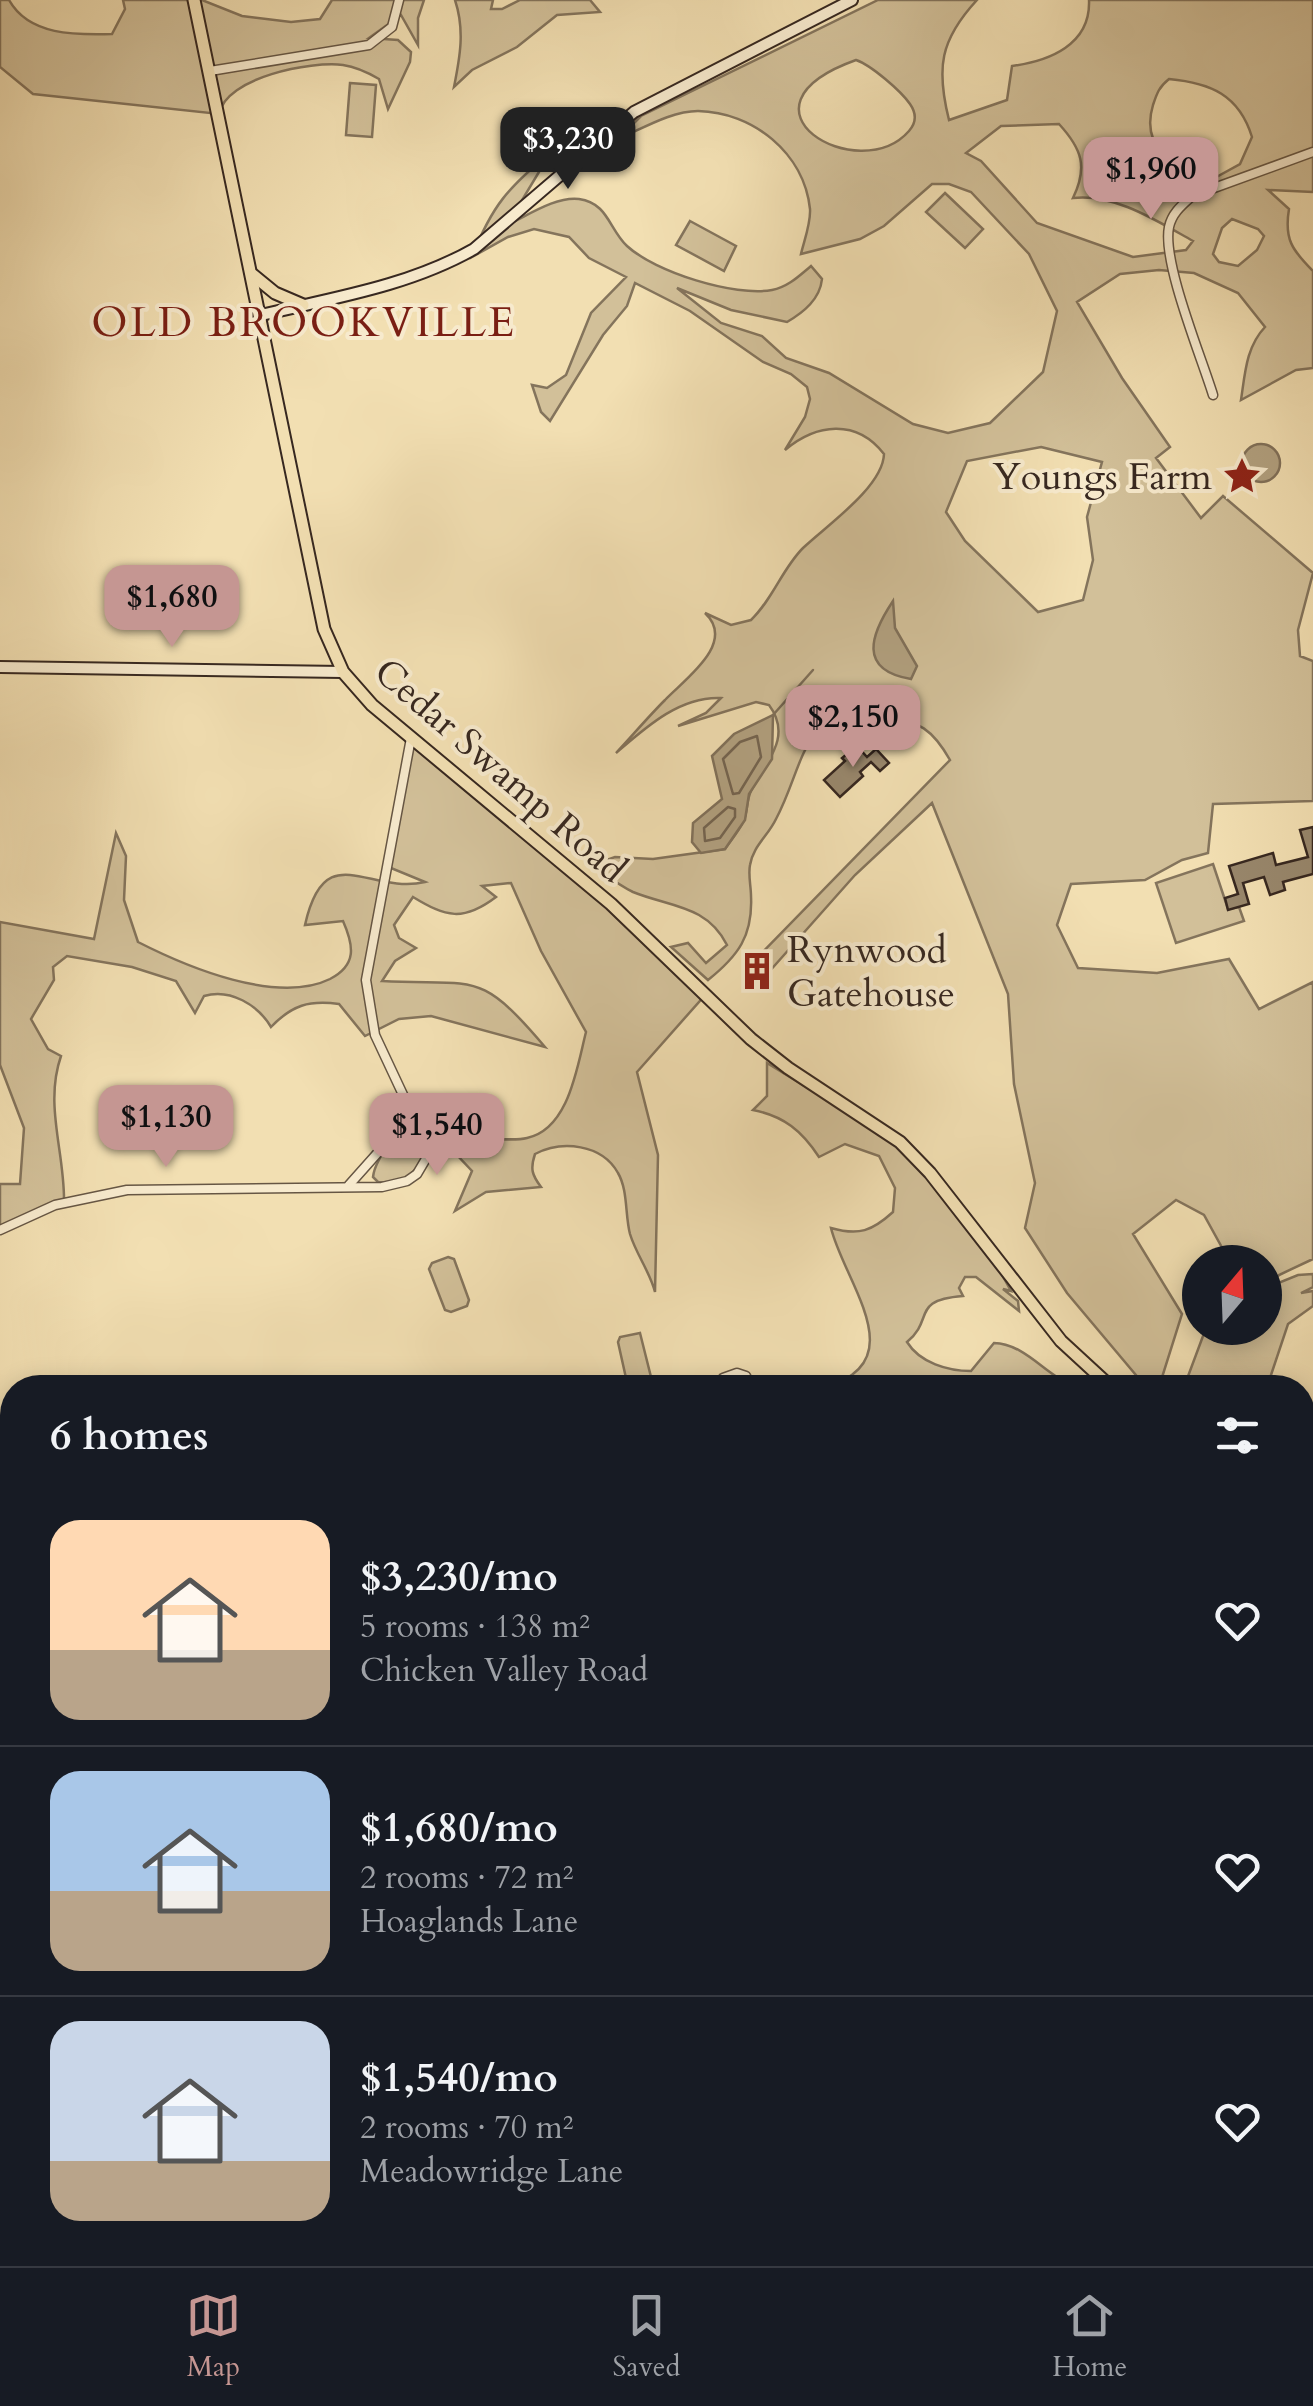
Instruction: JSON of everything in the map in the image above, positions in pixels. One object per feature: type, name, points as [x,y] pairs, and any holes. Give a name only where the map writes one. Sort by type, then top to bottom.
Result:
[{"type":"main road","name":"Cedar Swamp Road","points":[[194,0],[324,629],[342,672],[411,738],[611,904],[752,1039],[788,1068],[900,1142],[951,1199],[1045,1323],[1099,1375]]},
{"type":"main road","points":[[261,315],[389,284],[452,261],[474,248],[646,104],[852,0]]},
{"type":"main road","points":[[253,275],[272,291],[303,305]]},
{"type":"main road","points":[[0,667],[342,672]]},
{"type":"street","points":[[210,71],[369,44],[392,28],[400,0]]},
{"type":"street","points":[[1213,394],[1171,258],[1169,224],[1192,196],[1313,152]]},
{"type":"street","points":[[0,1230],[55,1205],[127,1190],[396,1185],[421,1168],[427,1157],[426,1131],[405,1099],[375,1035],[366,980],[411,738]]},
{"type":"street","points":[[349,1184],[390,1138],[405,1099]]},
{"type":"shaded area","points":[[0,0],[9,0],[28,21],[54,31],[112,34],[125,9],[123,0],[202,0],[242,16],[291,22],[320,19],[332,0],[424,0],[418,18],[418,45],[401,15],[369,38],[398,40],[411,52],[388,109],[379,79],[353,67],[329,64],[292,69],[253,81],[225,101],[219,114],[33,94],[0,67]]},
{"type":"shaded area","points":[[455,0],[493,0],[491,9],[502,9],[520,0],[590,0],[600,12],[557,15],[517,47],[472,70],[454,87],[461,33]]},
{"type":"shaded area","points":[[878,0],[977,0],[955,28],[944,56],[943,85],[949,120],[1007,100],[1012,66],[1040,60],[1065,48],[1083,29],[1089,0],[1313,0],[1313,192],[1268,190],[1289,209],[1291,243],[1313,271],[1313,368],[1296,370],[1241,400],[1250,352],[1265,327],[1238,293],[1194,273],[1159,270],[1120,274],[1077,302],[1122,378],[1170,447],[1156,458],[1201,518],[1223,496],[1313,573],[1298,630],[1300,656],[1313,661],[1313,801],[1213,804],[1208,853],[1182,860],[1145,880],[1071,884],[1057,925],[1078,968],[1157,973],[1229,959],[1259,1009],[1313,982],[1313,1259],[1282,1274],[1282,1245],[1221,1245],[1204,1215],[1176,1200],[1133,1234],[1182,1314],[1163,1375],[1136,1375],[1067,1293],[1025,1228],[1035,1183],[1014,1084],[1008,994],[932,803],[855,875],[768,973],[755,960],[950,760],[924,728],[896,718],[856,717],[835,721],[820,730],[809,743],[776,819],[752,858],[751,910],[746,934],[728,962],[708,980],[671,947],[688,943],[706,963],[727,945],[709,922],[686,909],[633,892],[592,865],[615,857],[653,859],[725,849],[735,836],[745,818],[751,791],[778,739],[776,717],[769,705],[756,702],[678,726],[706,713],[721,698],[692,702],[664,715],[616,753],[712,648],[713,624],[705,613],[731,625],[751,620],[803,548],[874,480],[884,454],[861,435],[836,429],[810,435],[785,450],[805,417],[810,399],[807,387],[791,374],[763,362],[690,311],[635,283],[627,306],[603,335],[550,421],[541,412],[532,385],[547,388],[566,375],[591,313],[626,277],[589,258],[569,237],[534,229],[508,237],[472,257],[503,198],[551,152],[507,225],[551,204],[579,199],[602,211],[621,239],[640,256],[696,280],[738,290],[772,290],[788,284],[811,266],[822,279],[818,293],[787,322],[731,310],[677,288],[721,323],[762,336],[786,358],[829,373],[913,424],[948,433],[990,423],[1043,372],[1057,311],[1029,254],[971,192],[949,184],[932,184],[884,226],[860,239],[801,254],[810,214],[806,189],[798,170],[772,139],[738,119],[718,113],[698,111],[667,117],[618,139],[641,116]],"holes":[[[856,60],[906,99],[915,118],[909,131],[887,146],[861,151],[835,146],[814,135],[801,119],[801,99],[818,79]],[[1169,79],[1198,84],[1231,101],[1252,137],[1240,164],[1211,180],[1173,163],[1163,155],[1151,133],[1153,105]],[[1059,124],[1073,142],[1081,168],[1073,198],[1104,200],[1150,217],[1193,241],[1186,250],[1133,257],[1037,223],[981,161],[966,153],[1001,126]],[[1232,219],[1258,229],[1264,236],[1257,250],[1238,266],[1219,262],[1213,254],[1222,228]],[[1041,447],[1102,462],[1087,517],[1093,560],[1083,600],[1038,612],[965,541],[946,512],[967,461]]]},
{"type":"shaded area","points":[[350,83],[376,85],[372,137],[346,135]]},
{"type":"shaded area","points":[[945,193],[983,229],[965,248],[926,212]]},
{"type":"shaded area","points":[[690,221],[736,246],[724,271],[676,245]]},
{"type":"shaded area","points":[[411,738],[706,994],[637,1072],[658,1155],[655,1292],[630,1234],[618,1173],[611,1163],[592,1151],[569,1146],[535,1154],[533,1172],[541,1187],[486,1192],[455,1211],[472,1171],[439,1136],[519,1139],[541,1132],[553,1123],[569,1095],[586,1032],[541,951],[511,883],[482,886],[496,897],[464,913],[435,909],[413,897],[394,925],[399,938],[416,948],[395,961],[382,981],[474,986],[505,1004],[545,1047],[431,1016],[399,1019],[365,1036],[339,1004],[310,1004],[294,1009],[271,1027],[251,1005],[224,994],[204,996],[195,1013],[176,981],[132,967],[67,956],[53,967],[54,980],[31,1019],[48,1049],[61,1056],[54,1093],[64,1202],[0,1230],[0,1184],[20,1184],[24,1128],[0,1065],[0,922],[94,939],[116,833],[126,856],[124,900],[138,942],[232,980],[285,988],[330,979],[345,968],[351,947],[343,921],[305,925],[324,883],[337,876],[351,875],[404,884],[425,882],[386,866]]},
{"type":"shaded area","points":[[1213,864],[1228,909],[1239,907],[1244,921],[1176,943],[1156,883]]},
{"type":"shaded area","points":[[767,1063],[889,1138],[923,1171],[995,1262],[1011,1291],[1003,1289],[1018,1301],[1019,1311],[976,1277],[965,1277],[959,1288],[963,1296],[929,1306],[907,1342],[919,1355],[935,1364],[971,1371],[994,1343],[1026,1354],[1054,1375],[852,1375],[866,1359],[870,1340],[867,1318],[831,1228],[850,1232],[878,1224],[893,1212],[895,1188],[879,1156],[845,1144],[819,1157],[791,1126],[753,1110],[767,1096]]},
{"type":"shaded area","points":[[404,1115],[411,1115],[420,1123],[424,1156],[406,1177],[378,1182],[373,1177],[375,1170]]},
{"type":"shaded area","points":[[448,1257],[454,1259],[469,1300],[467,1306],[451,1312],[445,1310],[429,1269],[432,1263]]},
{"type":"shaded area","points":[[1313,1274],[1313,1287],[1301,1293],[1313,1291],[1313,1306],[1288,1324],[1282,1342],[1282,1282]]},
{"type":"shaded area","points":[[640,1333],[650,1375],[625,1375],[620,1337]]},
{"type":"shaded area","points":[[1200,1345],[1281,1345],[1271,1375],[1188,1375]]},
{"type":"water","points":[[1261,444],[1274,450],[1280,463],[1274,476],[1261,482],[1248,476],[1242,463],[1248,450]]},
{"type":"water","points":[[893,601],[895,628],[917,666],[911,679],[882,668],[876,659],[875,638]]},
{"type":"water","points":[[773,715],[772,759],[749,794],[745,820],[725,849],[701,853],[692,842],[693,823],[722,799],[712,756],[734,734]]},
{"type":"building","points":[[857,746],[867,757],[876,749],[889,763],[880,771],[871,762],[860,772],[863,776],[840,797],[824,780]]},
{"type":"building","points":[[1313,827],[1313,874],[1283,882],[1285,890],[1270,895],[1264,877],[1243,883],[1249,904],[1228,910],[1225,898],[1238,894],[1229,866],[1273,853],[1276,865],[1308,857],[1300,830]]},
{"type":"waterway","points":[[773,715],[813,670]]},
{"type":"place","name":"Youngs Farm","points":[[1242,476]]},
{"type":"place","name":"Rynwood Gatehouse","points":[[757,971]]},
{"type":"district","name":"OLD BROOKVILLE","points":[[304,321]]}]
